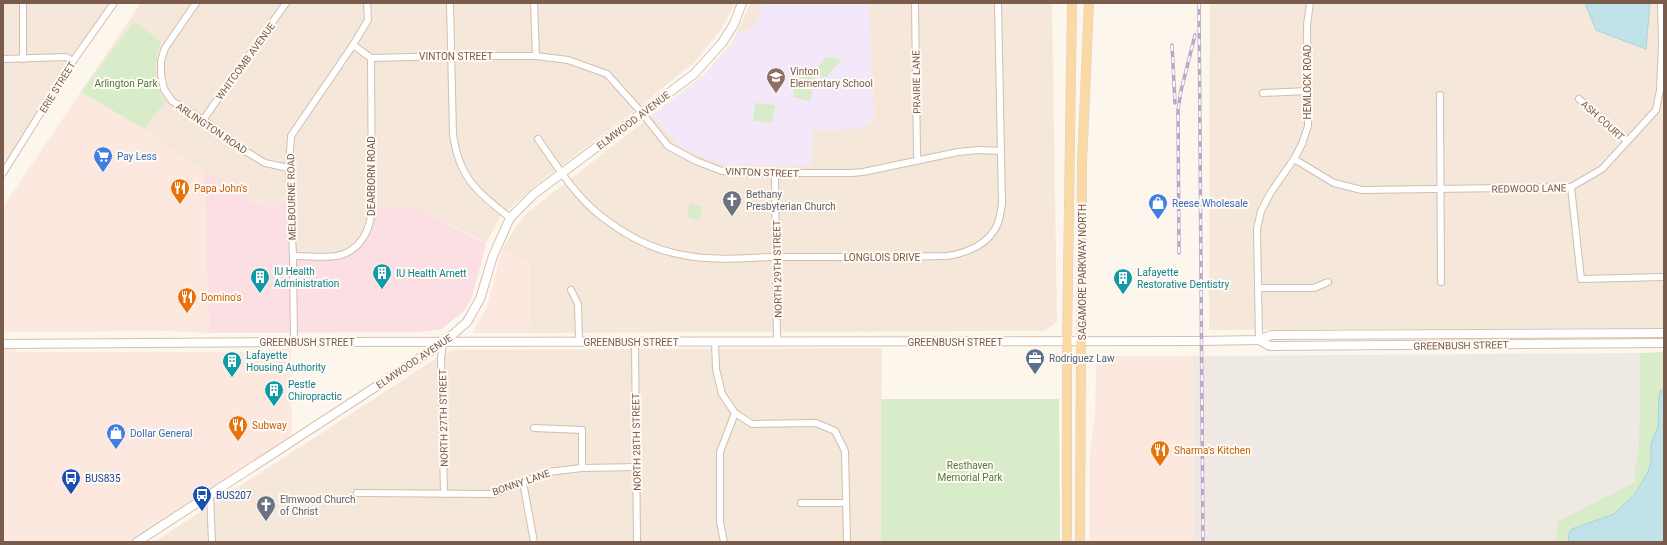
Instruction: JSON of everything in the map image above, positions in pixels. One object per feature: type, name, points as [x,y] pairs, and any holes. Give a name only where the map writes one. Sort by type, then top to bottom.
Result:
[{"type":"main road","name":"ELMWOOD AVENUE","points":[[138,542],[443,343],[467,322],[480,299],[493,256],[510,218],[534,194],[642,113],[698,68],[722,43],[734,24],[742,3]]},
{"type":"main road","name":"SAGAMORE PARKWAY NORTH","points":[[1067,542],[1067,342],[1072,3]]},
{"type":"main road","name":"SAGAMORE PARKWAY NORTH","points":[[1080,542],[1082,163],[1089,3]]},
{"type":"main road","name":"GREENBUSH STREET","points":[[3,344],[294,342],[1081,342],[1260,340],[1271,335],[1664,333]]},
{"type":"main road","name":"GREENBUSH STREET","points":[[1260,340],[1270,346],[1664,343]]},
{"type":"street","points":[[23,3],[23,59]]},
{"type":"street","name":"ERIE STREET","points":[[3,173],[73,61],[114,3]]},
{"type":"street","name":"ARLINGTON ROAD","points":[[196,3],[165,48],[161,61],[161,75],[164,89],[172,101],[203,120],[242,149],[264,163],[289,168]]},
{"type":"street","name":"WHITCOMB AVENUE","points":[[203,120],[286,3]]},
{"type":"street","name":"MELBOURNE ROAD","points":[[294,342],[293,256],[289,168],[291,136],[353,45],[368,20],[367,3]]},
{"type":"street","points":[[450,3],[453,135],[456,151],[461,168],[472,185],[510,218]]},
{"type":"street","points":[[534,3],[536,56]]},
{"type":"street","name":"PRAIRIE LANE","points":[[915,3],[916,154],[918,160]]},
{"type":"street","name":"LONGLOIS DRIVE","points":[[538,139],[580,197],[600,216],[638,240],[658,248],[683,255],[708,258],[777,258],[947,256],[962,254],[968,252],[984,241],[998,223],[1002,204],[998,3]]},
{"type":"street","name":"HEMLOCK ROAD","points":[[1260,340],[1257,229],[1261,211],[1271,192],[1294,159],[1302,144],[1308,126],[1307,25],[1310,3]]},
{"type":"street","name":"REDWOOD LANE","points":[[1294,159],[1334,183],[1362,190],[1572,187],[1602,169],[1656,110],[1662,90],[1661,3]]},
{"type":"street","points":[[353,45],[371,58]]},
{"type":"street","name":"VINTON STREET","points":[[371,58],[536,56],[568,60],[607,74],[642,113],[668,146],[696,161],[722,171],[742,173],[852,173],[958,152],[978,150],[1001,152]]},
{"type":"street","points":[[3,59],[66,57],[73,61]]},
{"type":"street","name":"DEARBORN ROAD","points":[[293,256],[337,256],[352,249],[364,238],[368,229],[372,218],[371,58]]},
{"type":"street","points":[[1263,93],[1307,91]]},
{"type":"street","points":[[1440,95],[1441,282]]},
{"type":"street","name":"ASH COURT","points":[[1579,99],[1627,141]]},
{"type":"street","points":[[3,160],[11,160]]},
{"type":"street","name":"NORTH 29TH STREET","points":[[775,173],[778,342]]},
{"type":"street","points":[[1572,187],[1581,279],[1664,277]]},
{"type":"street","points":[[1258,288],[1314,288],[1328,282]]},
{"type":"street","points":[[571,290],[578,304],[579,342]]},
{"type":"street","name":"NORTH 28TH STREET","points":[[635,342],[637,542]]},
{"type":"street","points":[[715,342],[716,369],[722,394],[735,413],[752,424],[816,423],[835,431],[845,451],[847,542]]},
{"type":"street","name":"NORTH 27TH STREET","points":[[443,343],[441,358],[444,494]]},
{"type":"street","points":[[724,542],[720,522],[720,452],[735,413]]},
{"type":"street","points":[[534,428],[582,430],[582,468]]},
{"type":"street","name":"BONNY LANE","points":[[357,492],[494,494],[548,472],[582,468],[637,467]]},
{"type":"street","points":[[522,482],[534,542]]},
{"type":"street","points":[[210,494],[212,542]]},
{"type":"street","points":[[800,503],[846,503]]},
{"type":"shaded area","points":[[3,3],[113,3],[3,168]]},
{"type":"shaded area","points":[[141,3],[736,3],[720,31],[695,62],[535,186],[500,217],[486,243],[415,207],[364,238],[349,251],[337,256],[293,256],[290,204],[260,205],[204,172],[150,134],[80,93]]},
{"type":"shaded area","points":[[750,3],[1052,3],[1057,322],[1044,331],[529,333],[530,262],[502,250],[515,228],[527,213],[705,74],[733,41]]},
{"type":"shaded area","name":"Vinton Elementary School","points":[[764,3],[869,3],[874,119],[861,129],[813,130],[812,166],[730,165],[705,158],[679,146],[653,116],[706,74],[734,42],[736,35],[751,29],[758,21]]},
{"type":"shaded area","points":[[1210,3],[1664,3],[1664,328],[1209,330]]},
{"type":"shaded area","points":[[80,93],[150,134],[204,172],[209,333],[169,331],[3,332],[3,207]]},
{"type":"shaded area","points":[[204,172],[259,205],[291,204],[293,256],[337,256],[349,251],[364,238],[372,207],[415,207],[486,244],[473,294],[466,309],[442,329],[420,332],[209,333]]},
{"type":"shaded area","points":[[502,250],[530,262],[529,333],[472,333],[487,307]]},
{"type":"shaded area","points":[[3,344],[11,344],[16,352],[258,352],[274,349],[291,349],[292,442],[137,542],[3,542]]},
{"type":"shaded area","points":[[882,348],[881,542],[154,542],[451,350]]},
{"type":"shaded area","points":[[1640,353],[1639,448],[1635,468],[1635,482],[1558,521],[1555,542],[1194,542],[1193,356]]},
{"type":"shaded area","points":[[1117,356],[1193,356],[1194,542],[1090,542],[1090,451],[1095,416],[1096,366],[1100,358]]},
{"type":"green space","name":"Arlington Park","points":[[134,22],[161,41],[156,64],[156,80],[161,94],[166,101],[144,128],[81,92]]},
{"type":"green space","points":[[826,57],[842,59],[824,80],[816,72],[810,101],[793,97],[799,68],[814,71]]},
{"type":"green space","points":[[755,103],[775,105],[772,123],[753,121]]},
{"type":"green space","points":[[690,203],[702,207],[699,221],[687,217]]},
{"type":"green space","points":[[1664,352],[1664,542],[1555,542],[1558,521],[1635,482],[1635,468],[1639,448],[1640,353]]},
{"type":"green space","name":"Resthaven Memorial Park","points":[[881,399],[1059,399],[1060,542],[881,542]]},
{"type":"water","points":[[1585,3],[1650,3],[1646,49],[1596,30]]},
{"type":"water","points":[[1664,389],[1664,542],[1569,542],[1568,535],[1572,529],[1614,514],[1635,494],[1647,474],[1651,463],[1651,444],[1658,427],[1659,396],[1661,390]]},
{"type":"railway","points":[[1199,3],[1203,542]]},
{"type":"railway","points":[[1179,253],[1178,110],[1181,91],[1195,35]]},
{"type":"railway","points":[[1172,45],[1175,103]]},
{"type":"place","name":"Vinton Elementary School","points":[[776,94]]},
{"type":"place","name":"Pay Less","points":[[103,173]]},
{"type":"place","name":"Papa John's","points":[[180,205]]},
{"type":"place","name":"Bethany Presbyterian Church","points":[[732,217]]},
{"type":"place","name":"Reese Wholesale","points":[[1158,220]]},
{"type":"place","name":"IU Health Arnett","points":[[382,290]]},
{"type":"place","name":"IU Health Administration","points":[[260,294]]},
{"type":"place","name":"Lafayette Restorative Dentistry","points":[[1123,295]]},
{"type":"place","name":"Domino's","points":[[187,314]]},
{"type":"place","name":"Rodriguez Law","points":[[1035,375]]},
{"type":"place","name":"Lafayette Housing Authority","points":[[232,378]]},
{"type":"place","name":"Pestle Chiropractic","points":[[274,407]]},
{"type":"place","name":"Subway","points":[[238,442]]},
{"type":"place","name":"Dollar General","points":[[116,450]]},
{"type":"place","name":"Sharma's Kitchen","points":[[1160,467]]},
{"type":"place","name":"BUS835","points":[[71,495]]},
{"type":"place","name":"BUS207","points":[[202,512]]},
{"type":"place","name":"Elmwood Church of Christ","points":[[266,522]]}]
